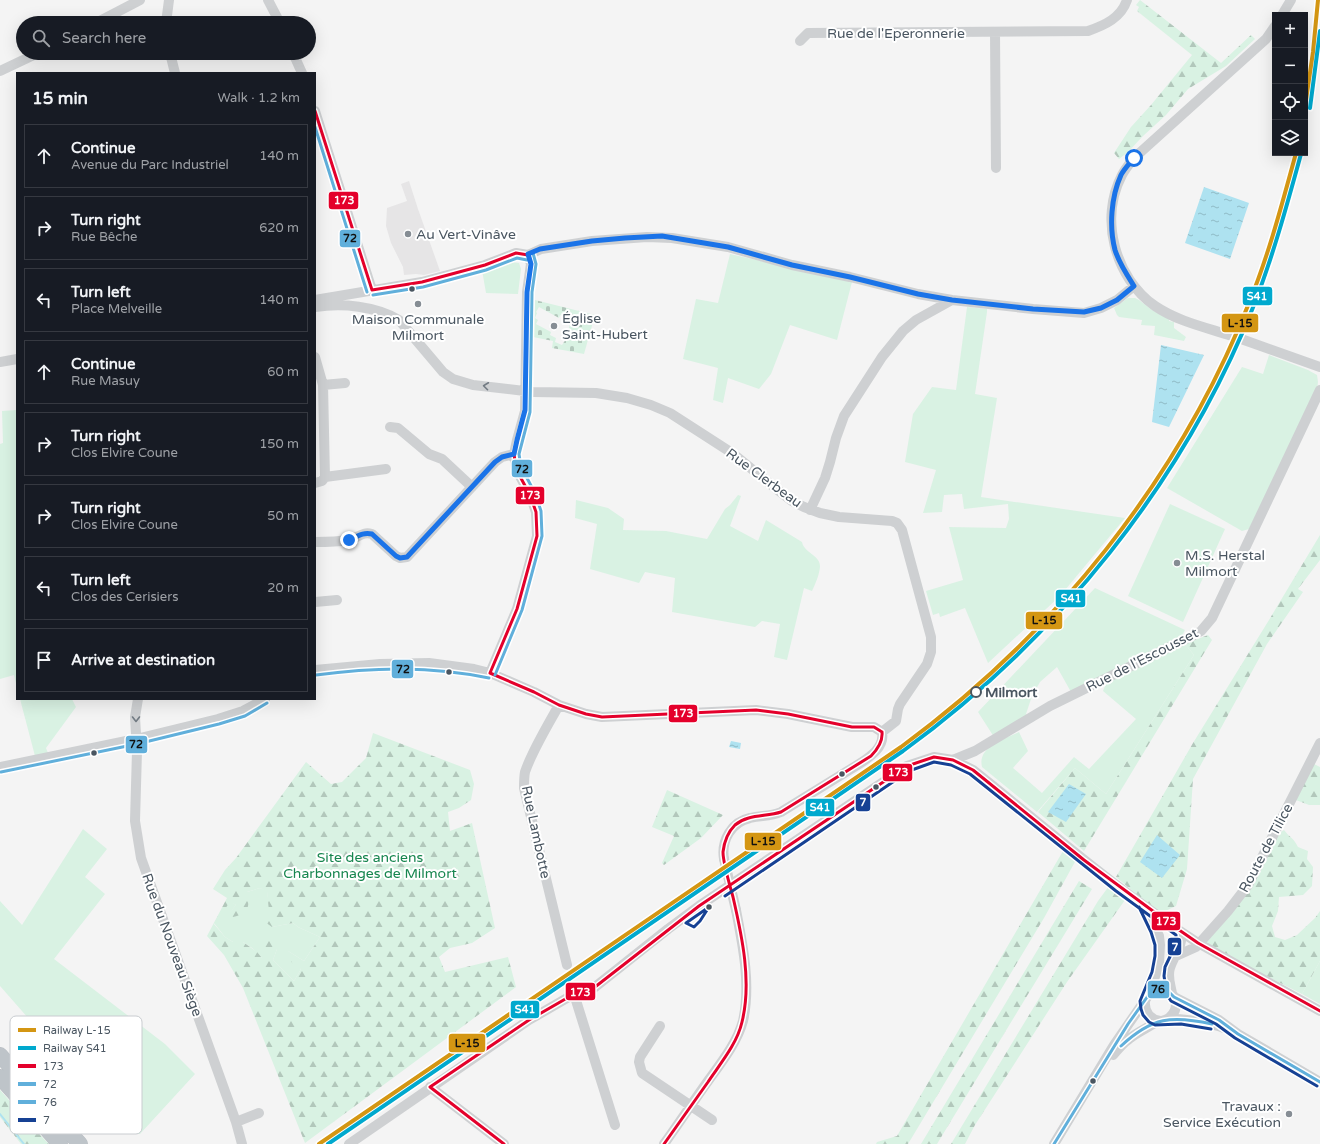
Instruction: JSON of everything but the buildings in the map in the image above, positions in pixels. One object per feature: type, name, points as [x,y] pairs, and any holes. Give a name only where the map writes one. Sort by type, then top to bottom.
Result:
[{"type":"highway","points":[[0,1055],[10,1066]]},
{"type":"highway","points":[[0,1077],[10,1088]]},
{"type":"highway","points":[[51,1134],[60,1144]]},
{"type":"highway","points":[[71,1134],[80,1144]]},
{"type":"street","points":[[109,16],[140,0]]},
{"type":"street","points":[[167,16],[169,0]]},
{"type":"street","points":[[268,0],[276,16]]},
{"type":"street","name":"Rue de l'Eperonnerie","points":[[800,41],[808,33],[1088,31],[1105,25],[1117,16],[1125,6],[1127,0]]},
{"type":"street","points":[[1284,12],[1290,0]]},
{"type":"street","points":[[1229,335],[1163,311],[1146,299],[1134,286],[1126,274],[1115,250],[1112,226],[1113,201],[1122,174],[1134,158],[1266,39],[1272,30]]},
{"type":"street","points":[[995,32],[996,168]]},
{"type":"street","points":[[0,71],[23,60]]},
{"type":"street","points":[[172,60],[175,72]]},
{"type":"street","points":[[297,60],[302,72]]},
{"type":"street","points":[[316,114],[372,290]]},
{"type":"street","points":[[316,300],[424,281],[484,265],[516,253],[528,254],[540,249],[592,241],[662,236],[728,247],[792,265],[850,277],[918,294],[952,300],[1033,309],[1084,312],[1101,308],[1117,300],[1134,286]]},
{"type":"street","points":[[490,673],[519,604],[537,536],[536,512],[530,495],[516,469],[514,454],[525,410],[527,292],[531,264],[528,254]]},
{"type":"street","points":[[810,510],[825,478],[836,438],[844,416],[882,357],[903,331],[916,320],[952,300]]},
{"type":"street","name":"Rue Clerbeau","points":[[316,307],[329,305],[375,310],[399,320],[443,372],[453,380],[473,385],[525,391],[596,393],[627,398],[670,413],[732,453],[792,501],[810,510],[839,517],[892,521],[898,523],[902,530],[931,637],[931,652],[927,664],[898,709],[896,721],[882,732]]},
{"type":"street","points":[[1244,340],[1320,367]]},
{"type":"street","points":[[0,362],[16,359]]},
{"type":"street","points":[[316,361],[323,386],[319,400],[325,477]]},
{"type":"street","points":[[323,386],[345,383]]},
{"type":"street","name":"Rue de l'Escousset","points":[[953,760],[975,751],[1050,706],[1194,635],[1207,625],[1320,390]]},
{"type":"street","points":[[390,427],[398,428],[429,454],[442,459],[472,487]]},
{"type":"street","points":[[316,542],[349,540],[360,534],[372,534],[396,556],[400,558],[407,557],[498,459],[514,454]]},
{"type":"street","points":[[316,483],[322,481],[325,477],[386,469]]},
{"type":"street","points":[[316,602],[338,600]]},
{"type":"street","points":[[316,670],[380,664],[429,663],[474,669],[490,673],[534,692],[559,705],[586,714],[602,717],[756,710],[788,714],[852,727],[874,727],[882,732],[879,747],[859,764],[781,812],[770,816],[744,820],[729,832],[724,842],[723,854],[736,910],[746,978],[747,992],[742,1023],[735,1040],[664,1144]]},
{"type":"street","name":"Rue du Nouveau Siège","points":[[138,700],[135,717],[137,751],[135,821],[140,858],[236,1122],[242,1144]]},
{"type":"street","points":[[0,767],[136,739],[218,719],[243,711],[263,700]]},
{"type":"street","name":"Rue Lambotte","points":[[559,705],[532,757],[525,773],[524,781],[567,965]]},
{"type":"street","name":"Route de Tilice","points":[[1176,956],[1196,947],[1248,886],[1320,743]]},
{"type":"street","points":[[349,1144],[529,1020],[574,994],[595,987],[699,906],[907,766],[934,757],[953,760],[973,770],[1075,852],[1170,925],[1198,944],[1320,1011]]},
{"type":"street","points":[[1143,904],[1159,936],[1160,945],[1160,964],[1148,997],[1146,1010],[1148,1014],[1151,1018],[1196,1021],[1217,1025],[1238,1034]]},
{"type":"street","points":[[1159,936],[1165,928],[1170,925]]},
{"type":"street","points":[[1101,1068],[1128,1039],[1174,1013],[1176,1002],[1173,996],[1169,976],[1170,969],[1181,946],[1181,932]]},
{"type":"street","points":[[1054,1144],[1117,1040],[1148,997],[1159,989],[1164,989],[1173,996],[1219,1020],[1238,1034],[1320,1082]]},
{"type":"street","points":[[574,994],[615,1125]]},
{"type":"street","points":[[660,1026],[638,1062],[642,1073],[712,1120]]},
{"type":"street","points":[[430,1087],[504,1144]]},
{"type":"street","points":[[236,1122],[259,1113]]},
{"type":"shaded area","name":"Au Vert-Vinâve","points":[[409,181],[440,271],[424,275],[404,275],[403,267],[391,243],[386,226],[387,208],[407,201],[401,184]]},
{"type":"green space","points":[[1140,0],[1221,63],[1251,35],[1255,39],[1226,66],[1188,89],[1166,115],[1119,159],[1114,153],[1131,127],[1192,55],[1137,11],[1139,7],[1136,5]]},
{"type":"green space","points":[[730,254],[852,282],[837,340],[790,325],[771,374],[759,389],[728,378],[723,403],[713,400],[718,368],[683,359],[696,299],[718,303]]},
{"type":"green space","points":[[511,262],[519,263],[521,269],[518,294],[486,293],[482,270]]},
{"type":"green space","points":[[1128,298],[1135,298],[1139,300],[1152,310],[1169,319],[1169,321],[1174,322],[1174,328],[1186,337],[1184,341],[1154,335],[1155,326],[1141,325],[1142,320],[1119,317],[1114,308]]},
{"type":"green space","points":[[535,300],[595,315],[584,354],[552,348],[553,341],[533,337]],"holes":[[[539,307],[559,318],[560,315],[568,319],[566,322],[570,324],[569,328],[572,330],[562,345],[555,342],[556,338],[550,335],[551,332],[536,324],[538,320],[535,318]]]},
{"type":"green space","points":[[967,307],[987,309],[975,394],[997,398],[981,497],[1125,518],[1060,596],[988,663],[965,608],[940,617],[939,613],[933,615],[926,591],[963,580],[949,527],[1006,528],[1009,519],[1008,504],[964,509],[962,494],[944,495],[942,512],[923,513],[936,470],[905,462],[913,414],[932,387],[956,390]]},
{"type":"green space","points":[[1269,355],[1317,375],[1317,389],[1249,529],[1242,531],[1167,488],[1242,367],[1263,374]]},
{"type":"green space","points":[[16,410],[16,684],[14,675],[0,679],[0,444],[3,443],[2,411]]},
{"type":"green space","points":[[738,495],[741,496],[730,526],[758,541],[766,520],[802,542],[803,546],[815,556],[819,562],[819,572],[812,591],[804,588],[787,660],[774,657],[780,624],[762,621],[755,627],[672,612],[675,578],[645,572],[639,583],[590,569],[597,524],[575,518],[576,500],[608,508],[624,519],[623,530],[666,531],[707,539],[725,509]]},
{"type":"green space","name":"M.S. Herstal Milmort","points":[[1170,504],[1225,529],[1183,622],[1128,596]]},
{"type":"green space","points":[[1320,535],[1320,560],[1298,589],[1303,592],[1267,644],[1193,779],[1187,869],[1176,906],[1161,913],[1116,877],[1193,743]]},
{"type":"green space","points":[[1095,588],[1185,630],[1181,638],[1071,692],[1057,667],[1040,682],[1032,696],[1026,714],[1028,717],[994,737],[978,712]]},
{"type":"green space","points":[[1208,635],[1212,640],[1084,851],[1038,812],[1075,768],[1106,794],[1194,655],[1185,644]]},
{"type":"green space","points":[[1185,644],[1194,655],[1106,794],[1075,768],[1037,812],[982,767],[984,754],[988,749],[999,741],[1019,732],[1028,751],[1013,768],[1042,793],[1074,757],[1089,769],[1136,719],[1103,691],[1106,683]]},
{"type":"green space","points":[[20,700],[72,700],[76,707],[46,748],[48,753],[35,756]]},
{"type":"green space","name":"Site des anciens Charbonnages de Milmort","points":[[373,733],[470,770],[474,784],[471,800],[459,808],[448,812],[450,831],[472,823],[495,928],[472,943],[450,948],[439,957],[445,972],[508,957],[516,987],[305,1143],[243,988],[224,955],[207,936],[227,898],[213,889],[225,870],[236,858],[306,762],[331,784],[342,782],[366,758]],"holes":[[[260,888],[267,892],[269,911],[265,922],[272,927],[293,923],[298,927],[320,937],[304,961],[288,951],[292,962],[301,969],[294,981],[273,960],[277,949],[276,940],[270,936],[262,939],[262,958],[257,952],[243,942],[233,942],[225,937],[214,924],[230,902],[236,905],[229,914],[233,917],[242,914],[247,909],[247,892]]]},
{"type":"green space","points":[[1314,764],[1320,767],[1320,805],[1309,805],[1296,800]]},
{"type":"green space","points":[[667,790],[723,815],[701,838],[664,865],[662,863],[674,836],[652,827]]},
{"type":"green space","points":[[83,829],[107,849],[85,877],[105,894],[54,959],[128,1016],[26,1016],[0,986],[0,901],[22,925]]},
{"type":"green space","points":[[1284,830],[1295,841],[1298,847],[1308,851],[1307,859],[1313,867],[1312,886],[1303,895],[1279,897],[1278,911],[1272,926],[1275,937],[1285,940],[1297,935],[1315,918],[1320,911],[1320,961],[1302,994],[1210,947],[1207,942],[1228,911],[1273,837]]},
{"type":"green space","points":[[1063,851],[1076,860],[1044,918],[908,1144],[876,1144],[877,1142],[897,1136]]},
{"type":"green space","points":[[1079,881],[1092,889],[937,1144],[921,1144]]},
{"type":"green space","points":[[1109,886],[1125,900],[1067,982],[975,1125],[965,1144],[951,1144],[1098,901]]},
{"type":"green space","points":[[260,888],[267,891],[272,927],[293,923],[298,927],[320,937],[304,961],[288,951],[301,969],[294,981],[273,960],[277,949],[263,959],[252,948],[243,942],[233,942],[225,937],[214,923],[230,901],[236,905],[229,914],[247,892]]},
{"type":"green space","points":[[1320,961],[1320,1004],[1302,994]]},
{"type":"green space","points":[[142,1026],[165,1044],[195,1074],[142,1132]]},
{"type":"green space","points":[[0,1090],[10,1101],[10,1130],[0,1117]]},
{"type":"green space","points":[[13,1134],[39,1134],[49,1144],[21,1144]]},
{"type":"water","points":[[1204,187],[1249,203],[1230,259],[1185,243]]},
{"type":"water","points":[[1161,345],[1204,355],[1169,427],[1152,422]]},
{"type":"water","points":[[731,741],[741,743],[740,749],[729,747]]},
{"type":"water","points":[[1069,784],[1086,794],[1066,822],[1048,812]]},
{"type":"water","points":[[1157,835],[1180,855],[1162,878],[1140,862]]},
{"type":"waterway","points":[[0,1114],[10,1126]]},
{"type":"waterway","points":[[16,1134],[24,1144]]},
{"type":"tunnel","points":[[1229,335],[1244,340]]},
{"type":"rail line","name":"L-15","points":[[1308,86],[1318,0]]},
{"type":"rail line","name":"S41","points":[[1310,108],[1320,31]]},
{"type":"rail line","name":"L-15","points":[[319,1144],[901,747],[957,703],[1010,655],[1060,604],[1106,549],[1148,492],[1187,431],[1220,368],[1249,303],[1269,247],[1295,156]]},
{"type":"rail line","name":"S41","points":[[328,1144],[903,751],[960,707],[1013,659],[1063,607],[1110,552],[1153,495],[1191,434],[1225,371],[1254,305],[1274,249],[1300,156]]},
{"type":"transit line","name":"173","points":[[316,114],[372,290]]},
{"type":"transit line","name":"72","points":[[316,130],[367,292]]},
{"type":"transit line","name":"173","points":[[372,290],[422,282],[485,265],[516,253],[528,255]]},
{"type":"transit line","name":"72","points":[[495,675],[522,610],[542,536],[541,511],[535,493],[521,467],[519,454],[530,412],[532,292],[536,264],[533,253]]},
{"type":"transit line","name":"173","points":[[490,673],[517,609],[537,536],[536,512],[530,495],[516,469],[514,454],[525,411],[527,292],[531,264],[528,255]]},
{"type":"transit line","name":"72","points":[[373,295],[423,287],[486,270],[517,258],[527,260]]},
{"type":"transit line","name":"72","points":[[316,675],[360,670],[402,669],[445,671],[489,678]]},
{"type":"transit line","name":"173","points":[[490,673],[534,692],[559,705],[586,714],[602,717],[756,710],[788,714],[852,727],[874,727],[882,732]]},
{"type":"transit line","name":"72","points":[[1,772],[137,744],[219,724],[245,716],[267,703]]},
{"type":"transit line","name":"173","points":[[664,1144],[728,1054],[740,1030],[742,1022],[746,991],[745,959],[740,927],[723,857],[724,845],[728,834],[740,821],[751,817],[781,812],[871,756],[880,745],[882,732]]},
{"type":"transit line","name":"173","points":[[430,1087],[529,1020],[574,994],[595,987],[699,906],[907,766],[934,757],[953,760],[973,770],[1084,860],[1169,923],[1198,943],[1320,1011]]},
{"type":"transit line","name":"7","points":[[725,896],[909,771],[934,762],[951,765],[970,774],[1116,891],[1176,935],[1176,944],[1165,967],[1164,976],[1167,995],[1171,1001],[1216,1024],[1235,1038],[1317,1086]]},
{"type":"transit line","name":"7","points":[[709,907],[694,927],[686,923],[709,907]]},
{"type":"transit line","name":"7","points":[[1139,907],[1151,932],[1155,945],[1155,956],[1152,972],[1140,1001],[1143,1015],[1149,1022],[1155,1025],[1181,1024],[1211,1029]]},
{"type":"transit line","name":"76","points":[[1054,1144],[1128,1024],[1150,993],[1159,989],[1168,991],[1174,997],[1219,1020],[1238,1034],[1320,1082]]},
{"type":"transit line","name":"76","points":[[1121,1046],[1143,1029],[1163,1021],[1174,1019],[1212,1024]]},
{"type":"transit line","name":"173","points":[[430,1087],[504,1144]]},
{"type":"place","name":"Au Vert-Vinâve","points":[[408,234]]},
{"type":"place","name":"Maison Communale Milmort","points":[[418,304]]},
{"type":"place","name":"Église Saint-Hubert","points":[[554,326]]},
{"type":"place","name":"M.S. Herstal Milmort","points":[[1177,563]]},
{"type":"place","name":"Milmort","points":[[976,692]]},
{"type":"place","name":"Travaux : Service Exécution","points":[[1289,1114]]},
{"type":"route","points":[[349,540],[360,534],[369,533],[396,556],[400,558],[407,557],[498,459],[514,454],[525,410],[527,292],[531,264],[528,254],[540,249],[592,241],[662,236],[728,247],[792,265],[850,277],[918,294],[952,300],[1033,309],[1084,312],[1101,308],[1117,300],[1134,286],[1126,274],[1115,250],[1112,211],[1113,201],[1122,174],[1134,158]]}]
